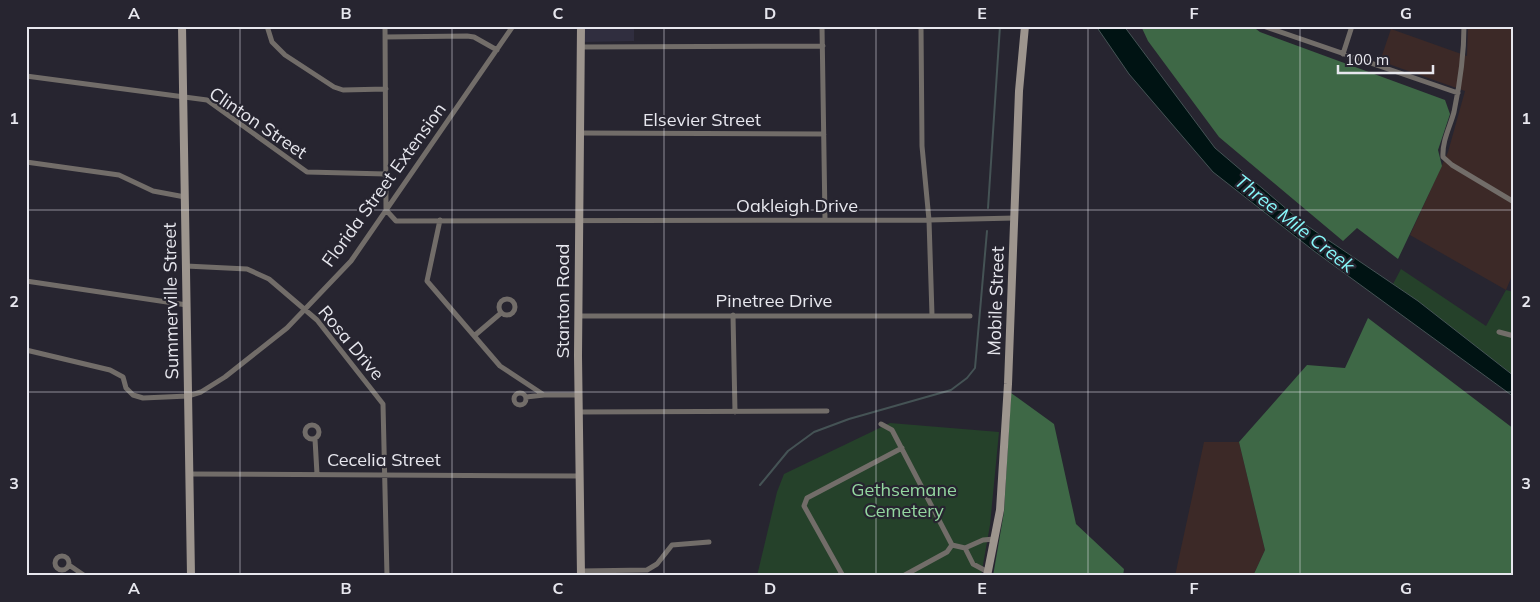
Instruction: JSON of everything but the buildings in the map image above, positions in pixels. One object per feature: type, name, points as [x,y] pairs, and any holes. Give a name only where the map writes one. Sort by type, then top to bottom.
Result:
[{"type":"street","name":"Summerville Street","points":[[182,26],[191,576]]},
{"type":"street","points":[[267,26],[272,42],[285,55],[334,87],[343,90],[386,89]]},
{"type":"street","points":[[385,26],[386,210]]},
{"type":"street","name":"Florida Street Extension","points":[[188,396],[201,392],[225,377],[287,328],[351,261],[514,26]]},
{"type":"street","name":"Stanton Road","points":[[580,26],[578,412],[581,573]]},
{"type":"street","points":[[822,26],[825,219]]},
{"type":"street","points":[[921,26],[922,146],[928,220],[932,315]]},
{"type":"street","name":"Mobile Street","points":[[988,574],[1000,510],[1008,384],[1020,82],[1025,26]]},
{"type":"street","points":[[1263,26],[1458,93]]},
{"type":"street","points":[[1343,54],[1352,26]]},
{"type":"street","points":[[1464,26],[1464,62],[1451,126],[1442,147],[1443,157],[1514,202]]},
{"type":"street","points":[[385,37],[467,36],[486,42],[497,50]]},
{"type":"street","points":[[580,47],[822,46]]},
{"type":"street","name":"Clinton Street","points":[[26,76],[207,100],[307,172],[386,174]]},
{"type":"street","name":"Elsevier Street","points":[[580,133],[824,134]]},
{"type":"street","points":[[26,162],[119,175],[153,191],[185,196]]},
{"type":"street","name":"Oakleigh Drive","points":[[386,210],[396,221],[928,220],[1015,218]]},
{"type":"street","points":[[440,220],[427,281],[500,366],[544,395]]},
{"type":"street","name":"Rosa Drive","points":[[186,266],[247,269],[269,280],[317,320],[383,404],[386,473]]},
{"type":"street","points":[[26,281],[186,304]]},
{"type":"street","points":[[474,336],[501,313]]},
{"type":"street","points":[[733,315],[735,412]]},
{"type":"street","name":"Pinetree Drive","points":[[578,316],[970,316]]},
{"type":"street","points":[[1499,332],[1514,336]]},
{"type":"street","points":[[26,350],[110,370],[123,377],[126,388],[133,395],[143,398],[188,396]]},
{"type":"street","points":[[526,397],[578,395]]},
{"type":"street","points":[[578,412],[827,411]]},
{"type":"street","points":[[881,424],[892,430],[952,545],[965,548],[983,540],[994,539]]},
{"type":"street","points":[[315,439],[317,474]]},
{"type":"street","points":[[843,576],[804,506],[807,498],[902,448]]},
{"type":"street","points":[[386,473],[388,576]]},
{"type":"street","name":"Cecelia Street","points":[[189,474],[386,473],[580,476]]},
{"type":"street","points":[[581,573],[647,570],[656,564],[672,545],[708,542]]},
{"type":"street","points":[[903,576],[948,552],[952,545]]},
{"type":"street","points":[[965,548],[973,564],[988,574]]},
{"type":"street","points":[[69,565],[85,576]]},
{"type":"shaded area","points":[[582,26],[634,26],[634,41],[583,42]]},
{"type":"shaded area","points":[[1468,26],[1514,26],[1514,271],[1506,290],[1410,235],[1448,152],[1465,91],[1380,61],[1391,29],[1467,56]]},
{"type":"shaded area","points":[[1204,442],[1239,442],[1265,550],[1253,576],[1175,576]]},
{"type":"green space","points":[[1141,26],[1252,26],[1260,32],[1445,100],[1450,114],[1438,150],[1442,166],[1398,259],[1357,228],[1343,241],[1219,137],[1148,41]]},
{"type":"green space","points":[[1401,269],[1486,326],[1506,290],[1514,292],[1514,376],[1393,284]]},
{"type":"green space","points":[[1368,318],[1514,429],[1514,576],[1253,576],[1265,550],[1239,442],[1307,365],[1345,368]]},
{"type":"green space","points":[[1011,393],[1054,424],[1076,524],[1124,569],[1123,576],[993,576],[1004,512]]},
{"type":"green space","name":"Gethsemane Cemetery","points":[[890,423],[999,432],[990,525],[981,576],[757,576],[777,492],[784,474]]},
{"type":"water","name":"Three Mile Creek","points":[[1096,26],[1124,26],[1215,148],[1303,223],[1418,301],[1514,376],[1514,397],[1314,251],[1213,172],[1129,74]]},
{"type":"waterway","points":[[988,208],[1000,26]]},
{"type":"waterway","points":[[760,485],[788,451],[814,432],[849,419],[951,390],[967,378],[975,368],[987,231]]}]
